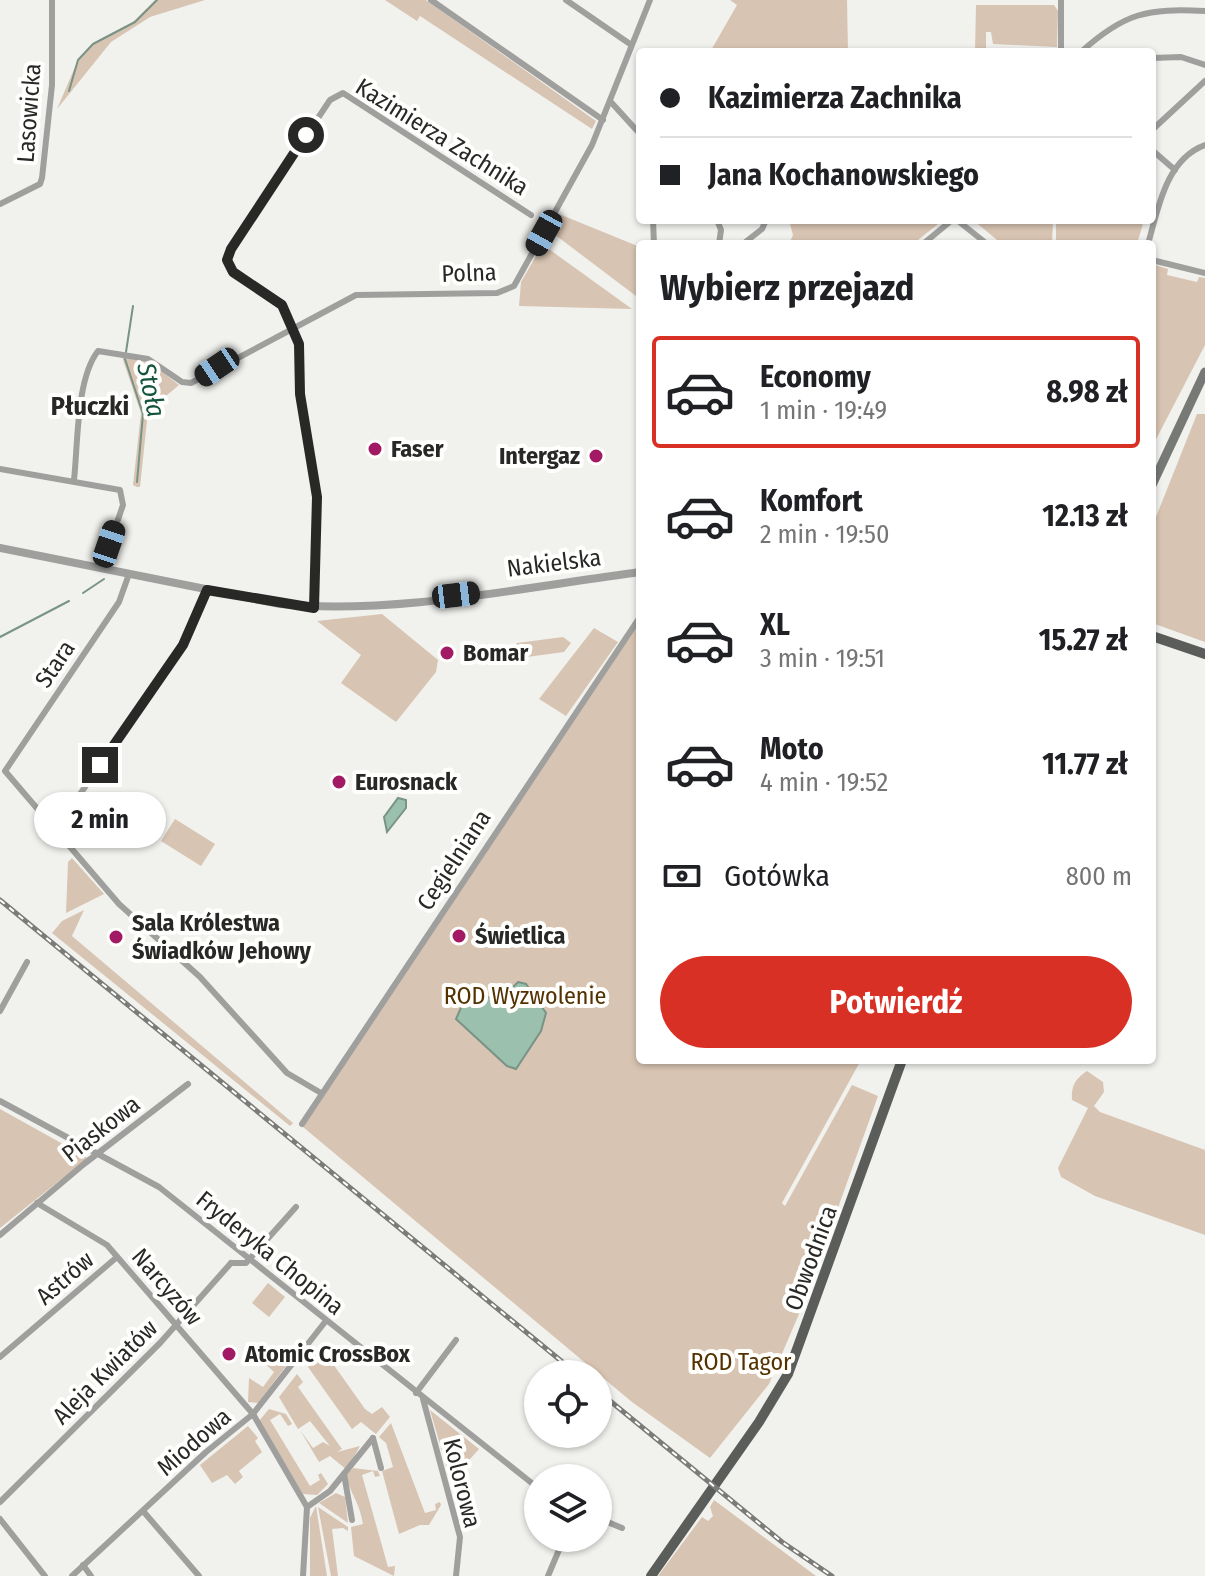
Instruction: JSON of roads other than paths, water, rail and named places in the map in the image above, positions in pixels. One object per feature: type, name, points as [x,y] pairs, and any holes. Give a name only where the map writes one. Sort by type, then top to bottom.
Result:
[{"type":"main road","points":[[1156,476],[1205,372]]},
{"type":"main road","points":[[1156,637],[1205,654]]},
{"type":"main road","name":"Obwodnica","points":[[651,1576],[774,1399],[796,1356],[901,1064]]},
{"type":"street","name":"Lasowicka","points":[[0,204],[40,184],[42,178],[52,85],[52,0]]},
{"type":"street","points":[[431,0],[603,120]]},
{"type":"street","points":[[566,0],[630,44]]},
{"type":"street","name":"Polna","points":[[292,327],[362,294],[497,293],[511,289],[603,120],[630,44],[650,0]]},
{"type":"street","points":[[1061,0],[1061,48]]},
{"type":"street","points":[[1183,1],[1183,11]]},
{"type":"street","points":[[1085,48],[1123,19],[1205,11]]},
{"type":"street","points":[[1088,31],[1093,41]]},
{"type":"street","points":[[1156,58],[1181,57],[1205,65]]},
{"type":"street","points":[[1156,126],[1205,81]]},
{"type":"street","name":"Kazimierza Zachnika","points":[[314,608],[317,497],[300,394],[301,355],[282,305],[231,270],[227,255],[334,96],[343,93],[531,215]]},
{"type":"street","points":[[610,101],[636,123]]},
{"type":"street","points":[[1156,218],[1165,188],[1175,170],[1190,152],[1205,145]]},
{"type":"street","points":[[1156,153],[1175,170]]},
{"type":"street","points":[[748,240],[764,224]]},
{"type":"street","points":[[928,240],[950,224]]},
{"type":"street","points":[[960,224],[982,240]]},
{"type":"street","points":[[1156,261],[1205,273]]},
{"type":"street","points":[[74,480],[78,425],[94,356],[102,350],[154,361],[182,382],[191,383],[292,327]]},
{"type":"street","points":[[0,469],[114,487],[122,494],[123,505],[101,569]]},
{"type":"street","name":"Nakielska","points":[[0,548],[207,590],[314,608],[406,602],[636,573]]},
{"type":"street","name":"Stara","points":[[56,829],[5,771],[119,602],[129,574]]},
{"type":"street","points":[[207,590],[183,645],[56,829],[119,904],[200,977],[276,1063],[321,1093]]},
{"type":"street","name":"Cegielniana","points":[[302,1124],[636,623]]},
{"type":"street","points":[[0,1011],[27,962]]},
{"type":"street","name":"Piaskowa","points":[[0,1235],[97,1154],[188,1084]]},
{"type":"street","name":"Fryderyka Chopina","points":[[0,1101],[159,1187],[524,1477]]},
{"type":"street","name":"Narcyzów","points":[[37,1203],[97,1237],[117,1257],[253,1414],[307,1507]]},
{"type":"street","points":[[232,1246],[228,1256],[231,1263],[241,1265],[296,1207]]},
{"type":"street","name":"Astrów","points":[[0,1357],[117,1257]]},
{"type":"street","name":"Aleja Kwiatów","points":[[0,1502],[176,1326],[231,1263]]},
{"type":"street","name":"Miodowa","points":[[72,1576],[253,1414],[325,1322]]},
{"type":"street","points":[[416,1393],[456,1340]]},
{"type":"street","name":"Kolorowa","points":[[423,1399],[460,1537],[456,1576]]},
{"type":"street","points":[[303,1576],[307,1507],[330,1491],[373,1438],[381,1468]]},
{"type":"street","points":[[344,1474],[352,1520]]},
{"type":"street","points":[[143,1511],[199,1576]]},
{"type":"street","points":[[0,1519],[45,1576]]},
{"type":"street","points":[[612,1524],[622,1528]]},
{"type":"street","points":[[548,1576],[558,1552]]},
{"type":"street","points":[[83,1565],[91,1576]]},
{"type":"waterway","name":"Stoła","points":[[69,91],[78,60],[93,44],[135,22],[157,0]]},
{"type":"waterway","name":"Stoła","points":[[126,352],[133,306]]},
{"type":"waterway","name":"Stoła","points":[[125,359],[143,414],[137,482]]},
{"type":"waterway","name":"Stoła","points":[[83,593],[104,579]]},
{"type":"waterway","name":"Stoła","points":[[0,637],[69,601]]},
{"type":"railway","points":[[0,900],[560,1360]]},
{"type":"railway","points":[[612,1402],[782,1542],[832,1576]]},
{"type":"place","name":"Faser","points":[[375,449]]},
{"type":"place","name":"Intergaz","points":[[596,456]]},
{"type":"place","name":"Bomar","points":[[447,653]]},
{"type":"place","name":"Eurosnack","points":[[339,782]]},
{"type":"place","name":"Świetlica","points":[[459,936]]},
{"type":"place","name":"Sala Królestwa Świadków Jehowy","points":[[116,937]]},
{"type":"place","name":"Atomic CrossBox","points":[[229,1354]]},
{"type":"district","name":"Płuczki","points":[[90,406]]},
{"type":"park label","name":"ROD Wyzwolenie","points":[[525,996]]},
{"type":"park label","name":"ROD Tagor","points":[[741,1362]]}]
